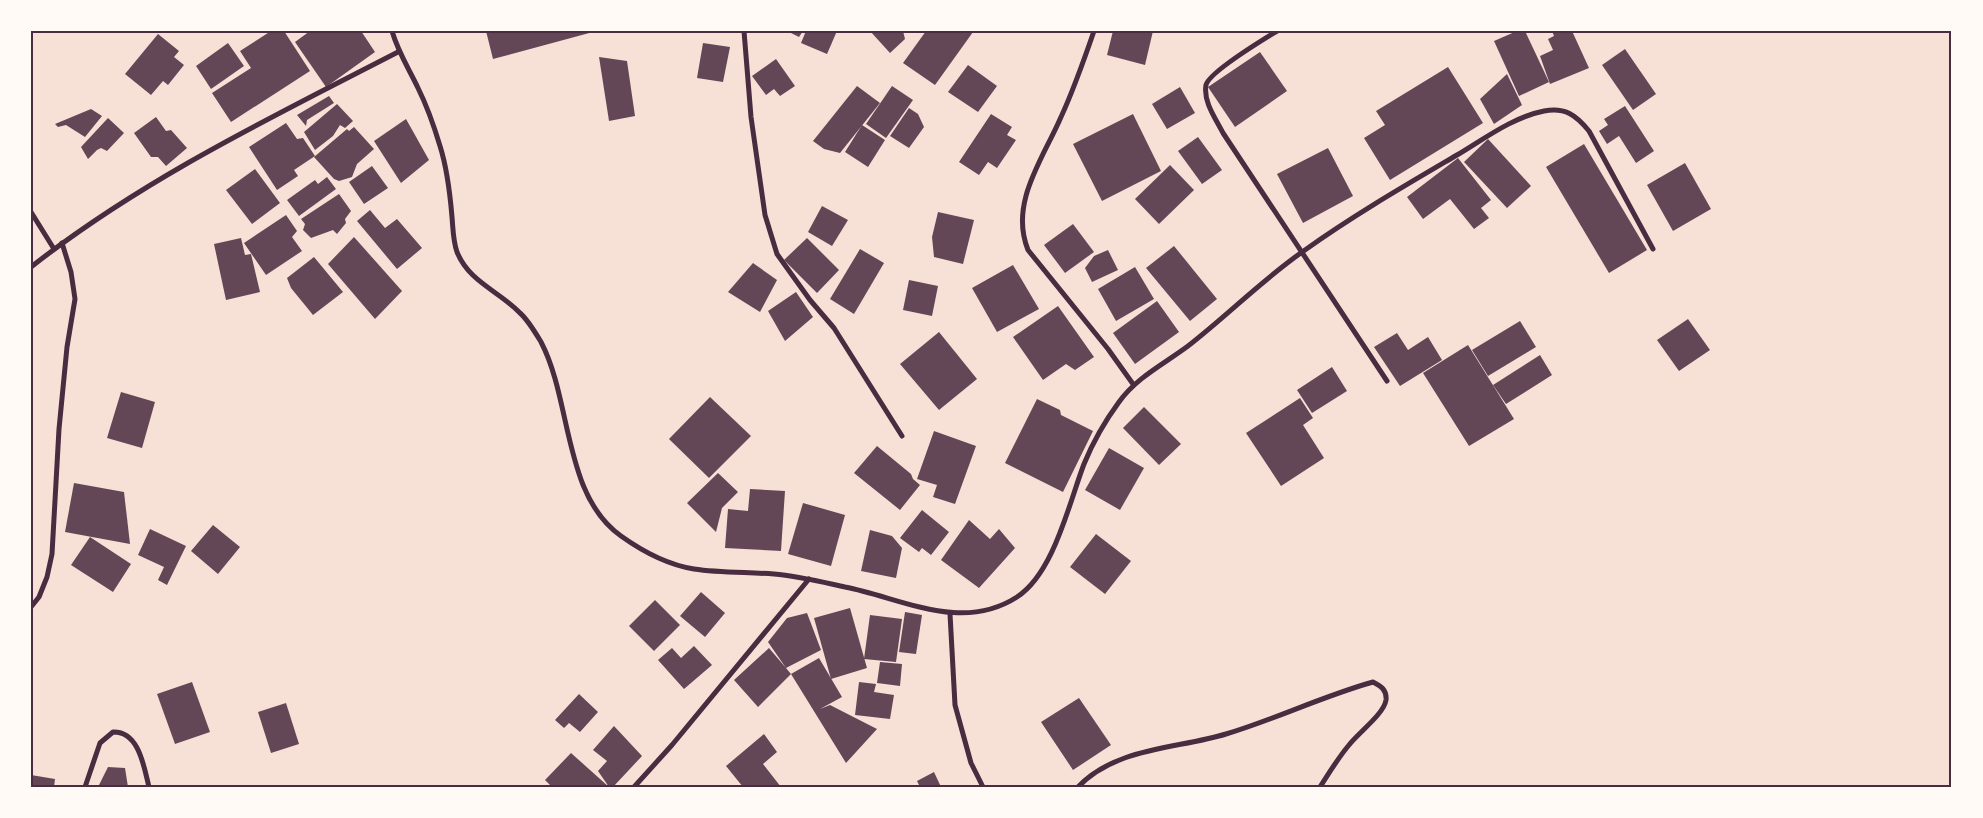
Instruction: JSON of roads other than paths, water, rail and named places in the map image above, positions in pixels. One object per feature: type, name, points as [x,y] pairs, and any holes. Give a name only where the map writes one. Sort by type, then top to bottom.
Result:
[{"type":"street","points":[[392,31],[398,52],[418,88],[442,151],[456,250],[464,266],[477,280],[523,315],[542,343],[552,372],[579,474],[590,501],[604,521],[639,548],[692,569],[777,574],[809,579],[856,589],[908,605],[950,614],[985,611],[998,606],[1024,592],[1034,580],[1055,545],[1084,465],[1099,433],[1132,384],[1185,348],[1302,252],[1386,197],[1500,129],[1530,115],[1561,109],[1576,115],[1589,131],[1653,249]]},
{"type":"street","points":[[744,31],[751,117],[765,215],[776,254],[810,300],[834,328],[902,436]]},
{"type":"street","points":[[1094,31],[1064,110],[1029,187],[1023,209],[1023,238],[1028,250],[1108,349],[1132,384]]},
{"type":"street","points":[[1277,31],[1249,48],[1211,77],[1206,87],[1207,101],[1223,133],[1387,381]]},
{"type":"street","points":[[31,267],[62,243],[225,141],[398,52]]},
{"type":"street","points":[[31,212],[54,249]]},
{"type":"street","points":[[31,607],[39,597],[47,577],[52,554],[59,429],[67,347],[75,299],[71,272],[62,243]]},
{"type":"street","points":[[634,787],[809,579]]},
{"type":"street","points":[[950,614],[955,705],[971,763],[983,787]]},
{"type":"street","points":[[1078,787],[1099,771],[1147,751],[1226,734],[1336,694],[1373,682],[1377,684],[1383,688],[1386,694],[1383,708],[1350,743],[1320,787]]},
{"type":"street","points":[[85,787],[100,743],[113,732],[121,732],[128,736],[137,748],[144,764],[149,787]]}]
